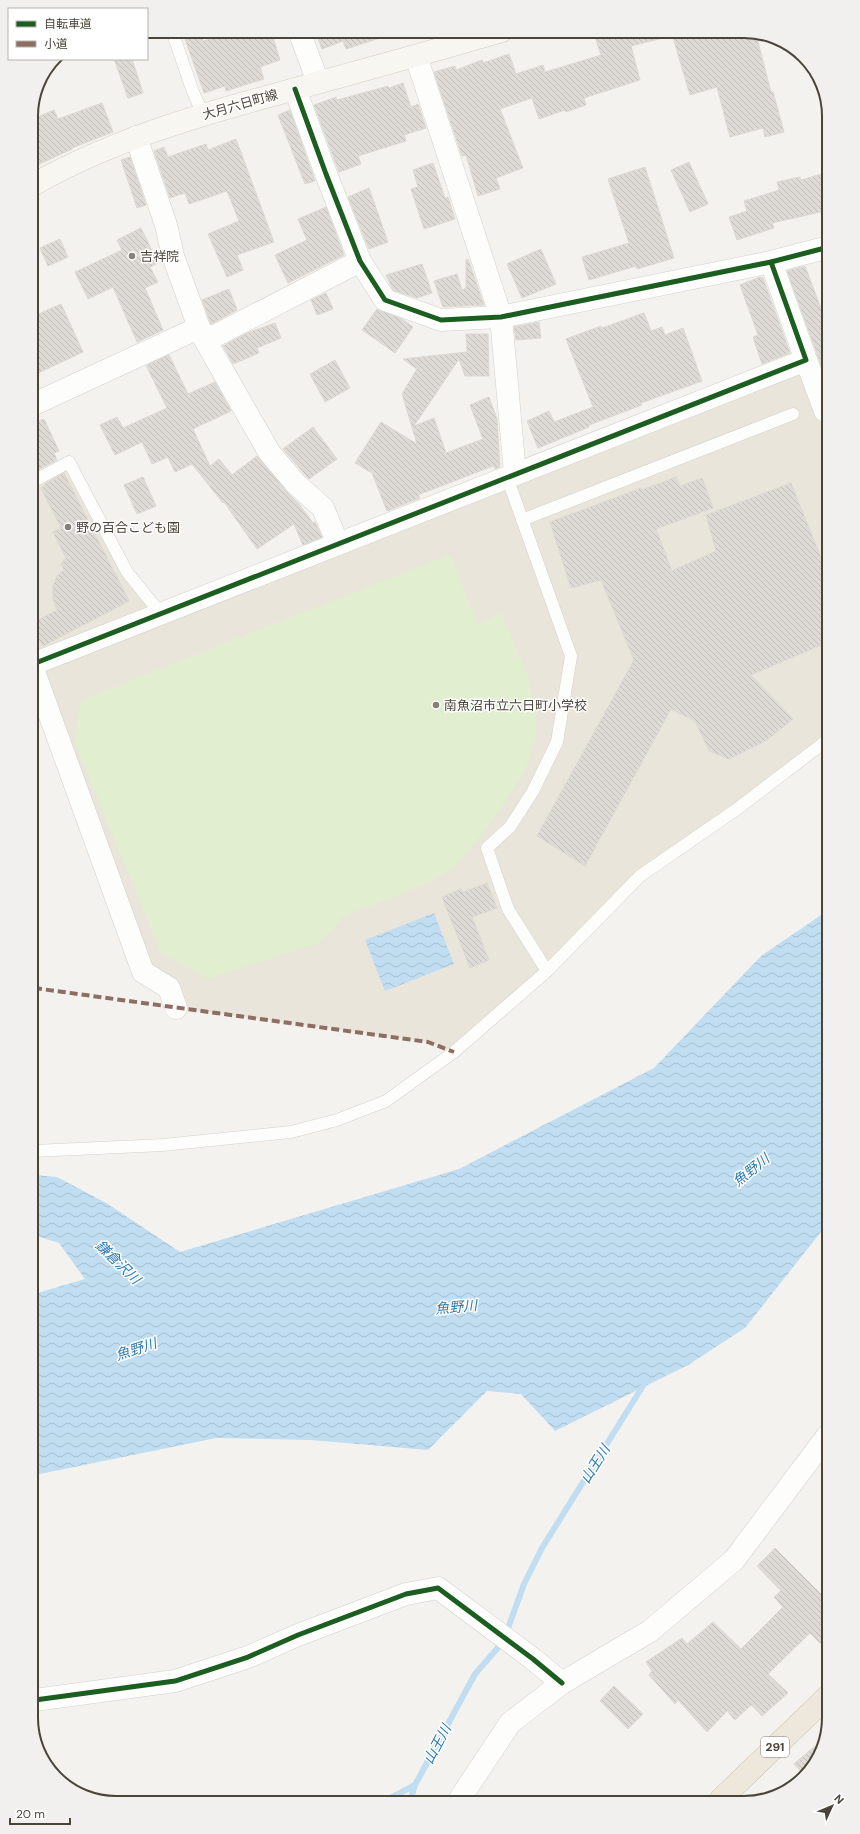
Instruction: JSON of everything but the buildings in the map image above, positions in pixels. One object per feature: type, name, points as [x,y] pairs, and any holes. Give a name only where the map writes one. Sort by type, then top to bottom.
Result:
[{"type":"highway","name":"291","points":[[724,1796],[822,1702]]},
{"type":"main road","name":"大月六日町線","points":[[38,182],[61,168],[136,137],[203,114],[416,56],[459,38]]},
{"type":"street","points":[[302,38],[318,82]]},
{"type":"street","points":[[416,56],[500,318],[511,476]]},
{"type":"street","points":[[295,89],[360,261],[386,300],[441,320],[500,318],[771,262],[822,249]]},
{"type":"street","points":[[136,137],[166,225],[173,256],[201,333],[269,452],[296,484],[323,508],[338,544]]},
{"type":"street","points":[[38,402],[196,330],[211,338],[360,261]]},
{"type":"street","points":[[771,262],[822,403]]},
{"type":"street","points":[[38,662],[806,360]]},
{"type":"street","points":[[38,683],[143,972],[169,988],[176,1008]]},
{"type":"street","points":[[462,1796],[510,1724],[562,1683],[650,1631],[734,1560],[822,1443]]},
{"type":"street","points":[[38,1700],[175,1681],[248,1657],[298,1635],[406,1594],[438,1588],[533,1659],[562,1683]]},
{"type":"lane","points":[[174,38],[193,92],[203,114]]},
{"type":"lane","points":[[522,520],[793,414]]},
{"type":"lane","points":[[38,479],[69,462],[127,572],[161,614]]},
{"type":"lane","points":[[511,476],[522,520],[571,656],[557,742],[533,792],[510,827],[487,848],[508,909],[547,971]]},
{"type":"lane","points":[[38,1150],[163,1145],[291,1132],[337,1120],[386,1101],[454,1052],[547,971],[640,876],[737,809],[822,744]]},
{"type":"shaded area","name":"南魚沼市立六日町小学校","points":[[806,360],[822,403],[822,744],[640,876],[454,1052],[428,1042],[176,1008],[143,972],[38,683],[38,479],[69,462],[127,572],[161,614]]},
{"type":"green space","points":[[450,554],[478,624],[501,613],[526,670],[536,712],[536,738],[526,768],[502,807],[454,868],[430,882],[342,917],[333,930],[318,943],[208,979],[161,953],[75,744],[80,701]]},
{"type":"water","points":[[434,913],[454,964],[385,991],[365,940]]},
{"type":"water","points":[[822,914],[822,1231],[745,1328],[688,1365],[555,1431],[521,1394],[487,1391],[428,1450],[311,1440],[216,1438],[38,1474],[38,1293],[85,1279],[59,1243],[38,1236],[38,1175],[57,1177],[108,1204],[180,1252],[459,1169],[654,1068],[761,956]]},
{"type":"waterway","name":"山王川","points":[[412,1796],[415,1785],[475,1674],[503,1642],[524,1584],[542,1548],[646,1381]]},
{"type":"waterway","name":"山王川","points":[[394,1796],[415,1785]]},
{"type":"marked path","points":[[38,989],[428,1042],[454,1052]]},
{"type":"cycle path","points":[[295,89],[360,261],[385,300],[441,320],[501,317],[771,262],[822,249]]},
{"type":"cycle path","points":[[38,662],[806,360],[771,262]]},
{"type":"cycle path","points":[[38,1700],[175,1681],[248,1657],[298,1635],[406,1594],[438,1588],[533,1659],[562,1683]]},
{"type":"place","name":"吉祥院","points":[[132,256]]},
{"type":"place","name":"野の百合こども園","points":[[68,527]]},
{"type":"place","name":"南魚沼市立六日町小学校","points":[[436,705]]},
{"type":"water label","name":"魚野川","points":[[751,1170]]},
{"type":"water label","name":"鎌倉沢川","points":[[118,1262]]},
{"type":"water label","name":"魚野川","points":[[456,1307]]},
{"type":"water label","name":"魚野川","points":[[136,1349]]}]
